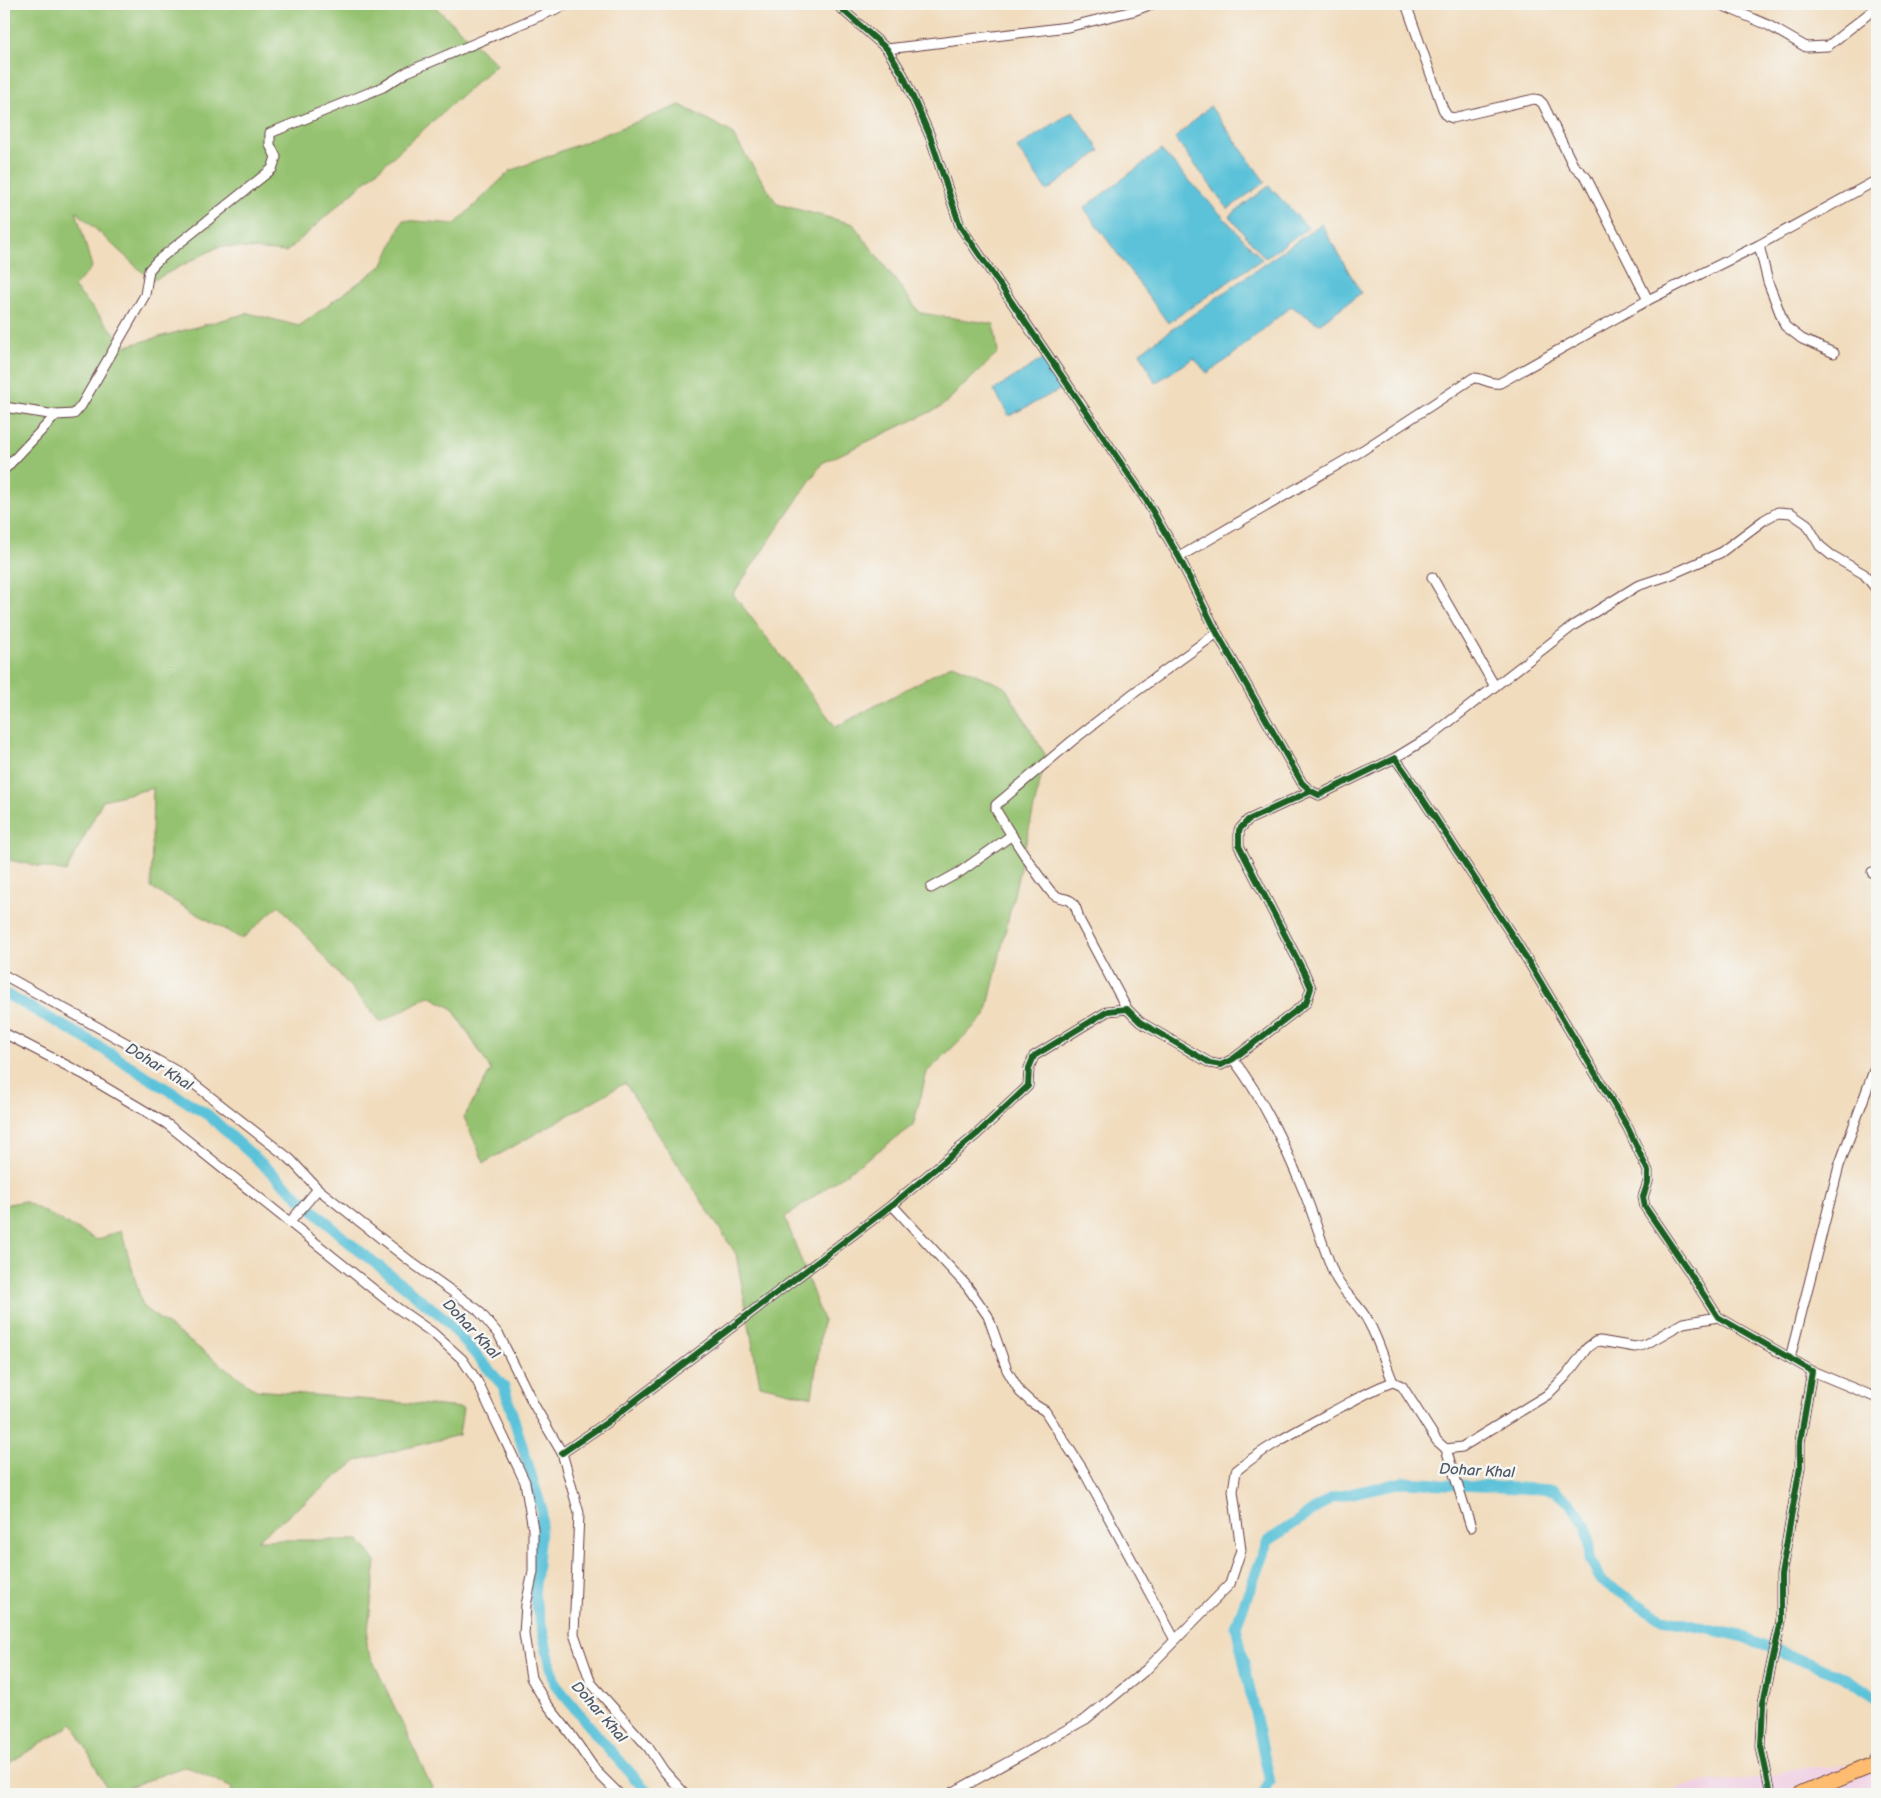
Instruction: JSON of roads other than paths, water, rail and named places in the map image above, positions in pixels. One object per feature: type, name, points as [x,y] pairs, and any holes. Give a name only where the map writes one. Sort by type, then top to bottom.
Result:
[{"type":"main road","points":[[1802,1794],[1873,1765],[1877,1760]]},
{"type":"street","points":[[4,407],[56,415],[74,414],[81,406],[145,295],[149,270],[156,261],[272,169],[276,157],[270,145],[270,133],[383,87],[407,72],[568,4]]},
{"type":"street","points":[[836,4],[887,49],[902,75],[930,136],[960,226],[1146,500],[1302,783],[1311,791],[1319,795],[1395,758],[1431,736],[1494,685],[1574,625],[1637,586],[1670,575],[1720,553],[1764,520],[1778,512],[1791,513],[1807,524],[1820,546],[1831,555],[1864,574],[1877,590]]},
{"type":"street","points":[[887,49],[1068,27],[1133,11],[1152,4]]},
{"type":"street","points":[[1406,4],[1447,116],[1453,118],[1534,99],[1539,100],[1543,104],[1573,166],[1586,177],[1648,300]]},
{"type":"street","points":[[1719,4],[1768,25],[1806,47],[1828,46],[1877,7]]},
{"type":"street","points":[[1179,557],[1363,450],[1473,378],[1478,377],[1493,384],[1500,383],[1648,300],[1759,245],[1877,180]]},
{"type":"street","points":[[1759,245],[1768,282],[1785,326],[1802,339],[1834,354]]},
{"type":"street","points":[[4,470],[56,415]]},
{"type":"street","points":[[1432,577],[1494,685]]},
{"type":"street","points":[[1218,633],[1079,735],[996,805],[996,810],[1012,835],[1053,894],[1071,900],[1076,906],[1079,919],[1127,1009],[1140,1022],[1210,1063],[1221,1065],[1233,1059],[1306,1003],[1311,988],[1239,846],[1239,830],[1248,820],[1311,791]]},
{"type":"street","points":[[1395,758],[1519,946],[1628,1128],[1648,1171],[1648,1182],[1643,1197],[1645,1207],[1718,1317],[1812,1371],[1877,1398]]},
{"type":"street","points":[[931,888],[960,872],[1012,835]]},
{"type":"street","points":[[4,975],[180,1073],[290,1159],[317,1192],[478,1310],[500,1335],[534,1405],[562,1452],[579,1513],[574,1634],[591,1683],[648,1747],[664,1771],[685,1794]]},
{"type":"street","points":[[562,1452],[606,1423],[892,1205],[977,1134],[1028,1086],[1029,1068],[1034,1056],[1108,1011],[1127,1009]]},
{"type":"street","points":[[4,1033],[83,1074],[166,1124],[462,1359],[477,1381],[525,1482],[533,1529],[532,1572],[526,1605],[524,1634],[531,1678],[546,1703],[569,1732],[596,1772],[619,1794]]},
{"type":"street","points":[[1233,1059],[1245,1075],[1276,1131],[1304,1192],[1335,1275],[1346,1294],[1369,1322],[1393,1382],[1402,1386],[1437,1441],[1446,1449],[1471,1527]]},
{"type":"street","points":[[1790,1358],[1839,1166],[1877,1062]]},
{"type":"street","points":[[290,1222],[317,1192]]},
{"type":"street","points":[[892,1205],[967,1286],[988,1316],[1007,1370],[1020,1392],[1045,1411],[1084,1470],[1176,1640]]},
{"type":"street","points":[[1446,1449],[1462,1447],[1547,1395],[1566,1376],[1587,1348],[1595,1342],[1600,1341],[1635,1347],[1644,1345],[1683,1323],[1718,1317]]},
{"type":"street","points":[[1771,1794],[1761,1746],[1763,1703],[1781,1621],[1781,1574],[1800,1467],[1800,1442],[1812,1371]]},
{"type":"street","points":[[950,1794],[1086,1719],[1148,1669],[1230,1584],[1241,1550],[1233,1491],[1236,1471],[1307,1425],[1377,1388],[1393,1382]]},
{"type":"water","points":[[1210,106],[1265,182],[1228,209],[1175,138]]},
{"type":"water","points":[[1073,111],[1100,151],[1047,191],[1017,148]]},
{"type":"water","points":[[1161,150],[1262,259],[1168,323],[1084,208]]},
{"type":"water","points":[[1269,186],[1308,228],[1265,258],[1229,216]]},
{"type":"water","points":[[1321,224],[1361,293],[1319,324],[1291,306],[1228,359],[1207,373],[1194,358],[1155,383],[1140,352]]},
{"type":"water","points":[[1044,358],[1067,386],[1009,416],[994,390]]},
{"type":"waterway","name":"Dohar Khal","points":[[4,993],[87,1039],[208,1115],[346,1240],[443,1317],[504,1387],[542,1510],[534,1595],[555,1684],[649,1794]]},
{"type":"waterway","name":"Dohar Khal","points":[[1263,1794],[1270,1782],[1236,1626],[1268,1541],[1331,1498],[1403,1482],[1555,1490],[1570,1503],[1587,1526],[1590,1559],[1600,1580],[1662,1619],[1741,1636],[1843,1677],[1877,1697]]}]
